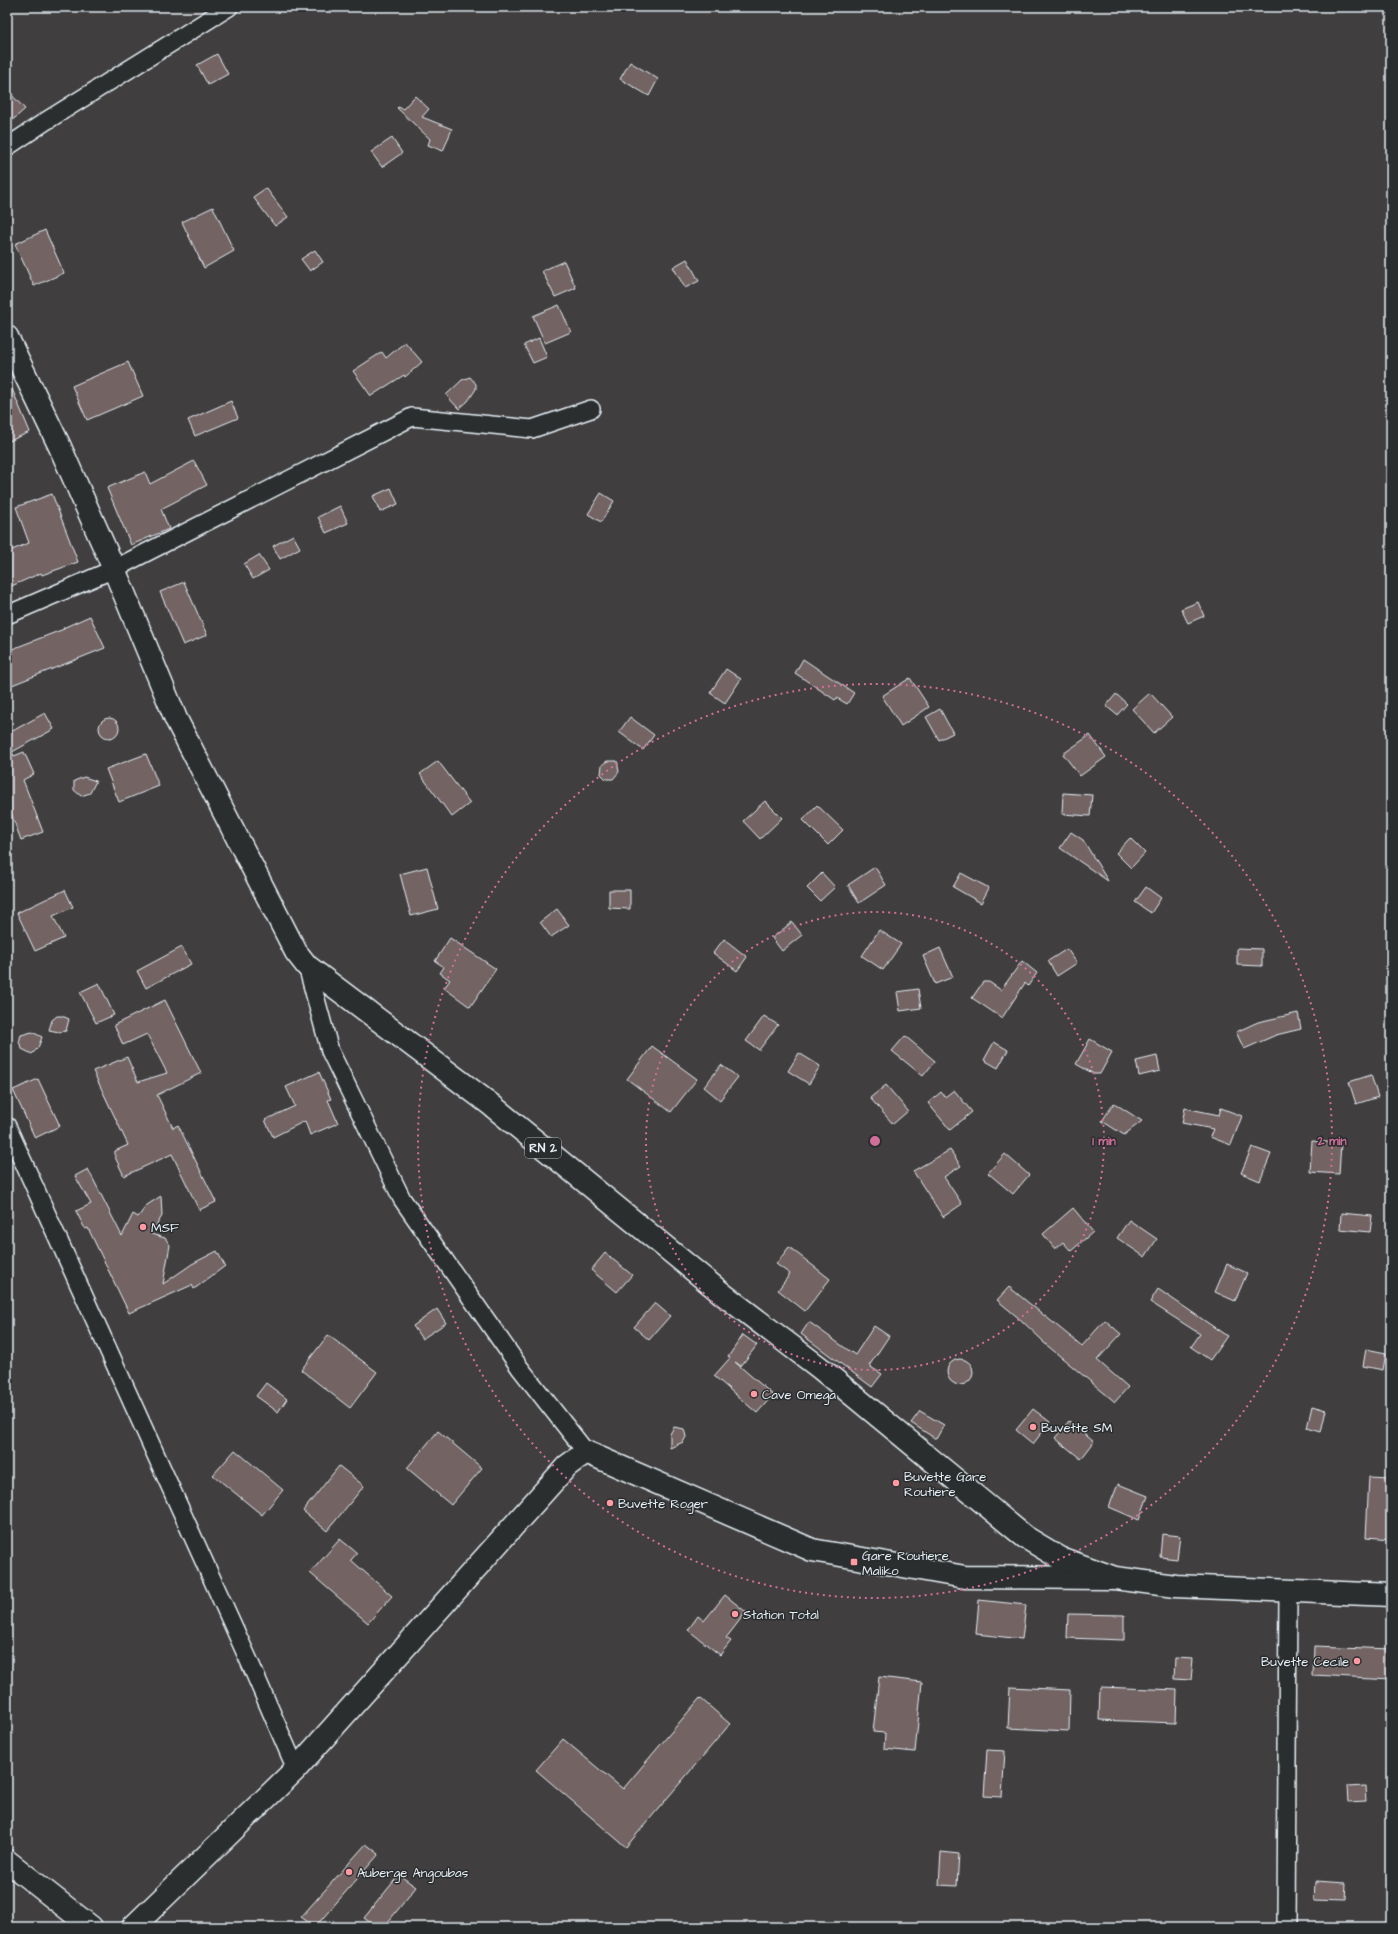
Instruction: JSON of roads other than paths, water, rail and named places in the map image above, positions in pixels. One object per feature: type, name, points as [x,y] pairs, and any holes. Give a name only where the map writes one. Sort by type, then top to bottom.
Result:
[{"type":"main road","name":"RN 2","points":[[9,345],[114,569],[176,719],[293,946],[307,966],[490,1104],[724,1295],[820,1368],[1025,1537],[1060,1558],[1115,1578],[1175,1586],[1288,1592],[1391,1595]]},
{"type":"main road","points":[[133,1927],[296,1769],[567,1466],[586,1452],[812,1550],[965,1577],[1115,1578]]},
{"type":"main road","points":[[7,1861],[91,1927]]},
{"type":"street","points":[[7,147],[229,7]]},
{"type":"street","points":[[7,615],[114,569],[412,417],[532,429],[591,409]]},
{"type":"street","points":[[307,966],[330,1050],[402,1199],[520,1368],[586,1452]]},
{"type":"street","points":[[7,1126],[250,1663],[296,1769]]},
{"type":"street","points":[[1286,1927],[1288,1592]]},
{"type":"place","name":"MSF","points":[[143,1227]]},
{"type":"place","name":"Cave Omega","points":[[754,1394]]},
{"type":"place","name":"Buvette SM","points":[[1033,1427]]},
{"type":"place","name":"Buvette Gare Routiere","points":[[896,1483]]},
{"type":"place","name":"Buvette Roger","points":[[610,1503]]},
{"type":"place","name":"Gare Routiere Maliko","points":[[854,1562]]},
{"type":"place","name":"Station Total","points":[[735,1614]]},
{"type":"place","name":"Buvette Cecile","points":[[1357,1661]]},
{"type":"place","name":"Auberge Angoubas","points":[[349,1872]]}]
